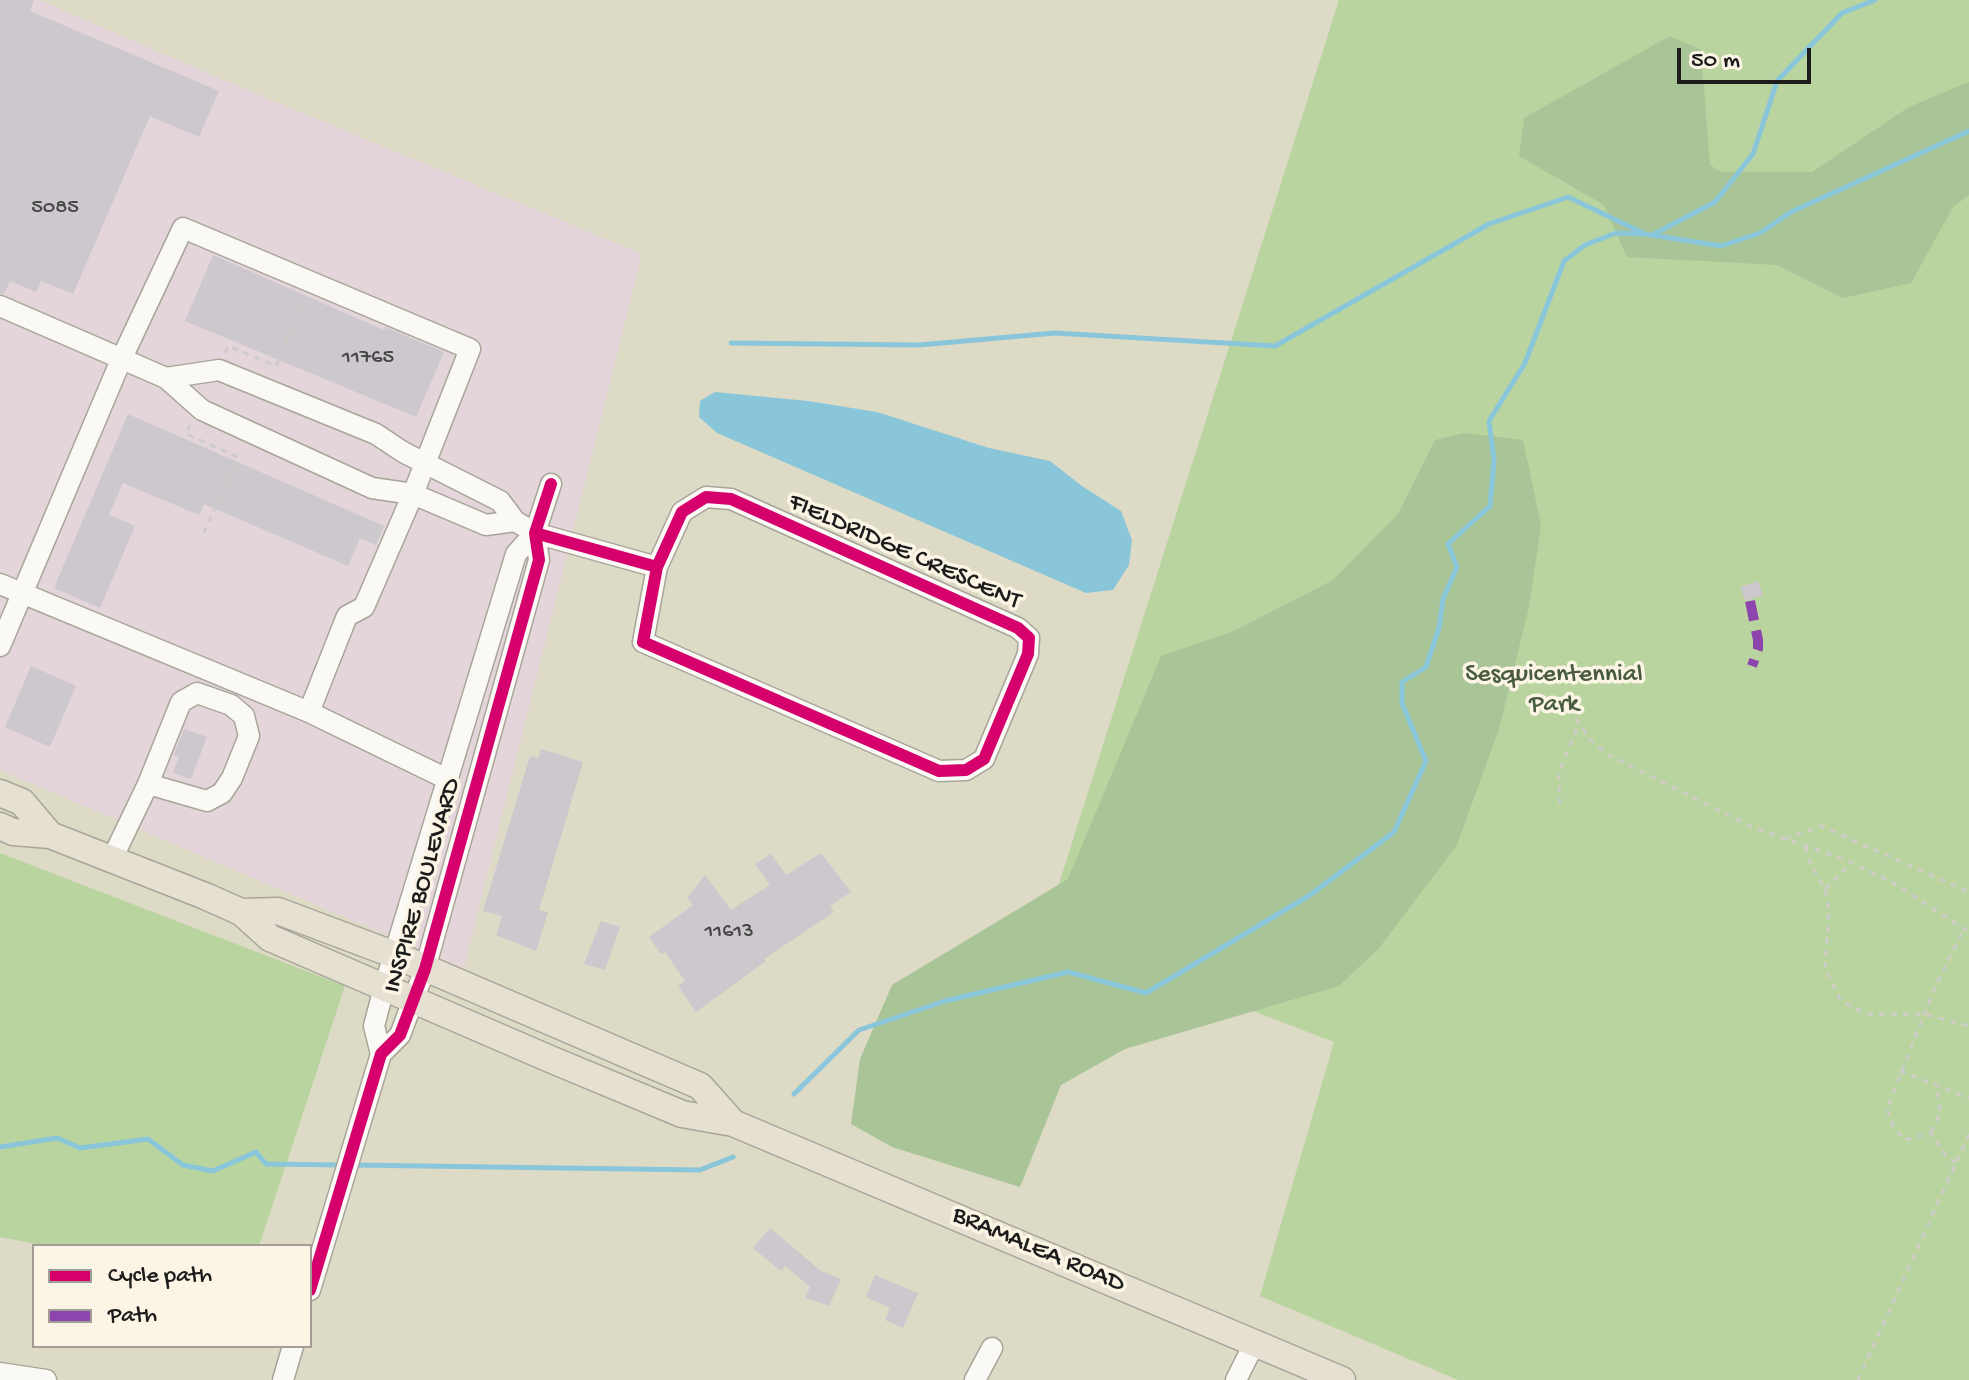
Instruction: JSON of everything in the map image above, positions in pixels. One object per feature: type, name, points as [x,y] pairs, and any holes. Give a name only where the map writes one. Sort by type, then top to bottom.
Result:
[{"type":"main road","name":"BRAMALEA ROAD","points":[[0,793],[22,802],[50,835]]},
{"type":"main road","name":"BRAMALEA ROAD","points":[[0,826],[13,832],[50,835],[241,912],[270,938],[414,1001],[682,1114],[733,1123],[1342,1380]]},
{"type":"main road","name":"BRAMALEA ROAD","points":[[241,912],[278,911],[395,955],[700,1086],[733,1123]]},
{"type":"street","points":[[0,646],[121,360],[183,228],[470,349],[364,607],[347,616],[309,712]]},
{"type":"street","points":[[0,306],[166,378],[202,410],[372,488],[413,494],[486,525],[515,521]]},
{"type":"street","points":[[166,378],[219,370],[376,434],[500,501],[515,521],[535,533],[657,567]]},
{"type":"street","name":"INSPIRE BOULEVARD","points":[[381,1054],[374,1026],[384,988],[516,554],[535,533],[551,484]]},
{"type":"street","name":"FIELDRIDGE CRESCENT","points":[[706,497],[731,499],[1018,628],[1029,638],[1028,654],[984,759],[966,770],[939,771],[643,642],[657,567],[682,512],[706,497]]},
{"type":"street","name":"INSPIRE BOULEVARD","points":[[312,1283],[381,1054],[400,1035],[425,969],[539,560],[535,533]]},
{"type":"street","points":[[0,584],[309,712],[447,779]]},
{"type":"street","points":[[112,859],[148,784],[181,702],[197,693],[231,705],[244,716],[249,736],[232,778],[222,793],[207,801],[148,784]]},
{"type":"street","points":[[1236,1380],[1255,1342]]},
{"type":"street","points":[[267,1380],[284,1380],[292,1348]]},
{"type":"street","points":[[975,1380],[992,1348]]},
{"type":"street","points":[[0,1373],[38,1379]]},
{"type":"path","points":[[276,366],[312,282]]},
{"type":"path","points":[[1562,699],[1579,725],[1607,754],[1754,828],[1852,862],[1892,882],[1967,930],[1924,1014],[1887,1109],[1894,1128],[1905,1140],[1931,1133],[1940,1114],[1937,1086]]},
{"type":"path","points":[[1560,804],[1561,768],[1579,725]]},
{"type":"path","points":[[1785,839],[1821,826],[1969,892]]},
{"type":"path","points":[[1805,846],[1825,889],[1829,909],[1825,968],[1841,1001],[1866,1014],[1924,1014],[1969,1026]]},
{"type":"path","points":[[1825,889],[1852,862]]},
{"type":"path","points":[[1900,1071],[1969,1098]]},
{"type":"path","points":[[1931,1133],[1945,1155],[1956,1163]]},
{"type":"path","points":[[1858,1380],[1969,1134]]},
{"type":"shaded area","points":[[0,0],[39,0],[642,254],[464,968],[0,770]]},
{"type":"green space","name":"Sesquicentennial Park","points":[[1339,0],[1969,0],[1969,1380],[1458,1380],[1260,1296],[1334,1042],[1044,931]]},
{"type":"green space","points":[[1670,36],[1701,50],[1710,165],[1721,172],[1812,172],[1909,107],[1969,82],[1969,195],[1953,207],[1911,283],[1843,298],[1777,265],[1627,257],[1604,205],[1519,156],[1524,118]]},
{"type":"green space","points":[[1464,433],[1523,440],[1541,525],[1529,607],[1499,729],[1457,845],[1379,948],[1339,986],[1125,1049],[1061,1085],[1020,1187],[892,1147],[851,1124],[860,1059],[892,985],[1068,879],[1161,656],[1234,631],[1333,580],[1398,514],[1435,440]]},
{"type":"green space","points":[[0,853],[345,986],[260,1244],[36,1244],[0,1237]]},
{"type":"water","points":[[715,392],[808,401],[877,412],[989,448],[1050,461],[1121,511],[1132,540],[1129,565],[1113,590],[1086,593],[717,433],[699,417],[700,401]]},
{"type":"building","points":[[0,0],[34,0],[30,11],[219,91],[199,137],[150,116],[73,294],[41,281],[36,292],[10,281],[4,294],[0,293]]},
{"type":"building","points":[[213,255],[384,330],[385,327],[444,352],[416,417],[185,321]]},
{"type":"building","points":[[128,414],[384,526],[376,545],[360,538],[348,566],[204,504],[199,515],[123,483],[109,515],[135,526],[100,608],[54,588]]},
{"type":"building","points":[[1758,581],[1763,595],[1745,601],[1740,587]]},
{"type":"building","points":[[31,666],[76,686],[50,747],[5,727]]},
{"type":"building","points":[[184,729],[207,737],[191,779],[173,773],[179,757],[174,755]]},
{"type":"building","points":[[541,749],[583,762],[539,910],[548,912],[536,951],[496,935],[502,916],[483,911],[530,756],[538,758]]},
{"type":"building","points":[[821,853],[851,892],[830,906],[834,912],[764,959],[766,961],[696,1012],[678,986],[685,981],[665,952],[661,954],[649,937],[693,905],[687,898],[705,875],[731,910],[770,885],[755,864],[771,854],[786,875]]},
{"type":"building","points":[[601,921],[620,927],[605,970],[584,964]]},
{"type":"building","points":[[770,1228],[821,1271],[841,1279],[829,1306],[805,1298],[810,1287],[785,1266],[781,1271],[753,1248]]},
{"type":"building","points":[[875,1275],[918,1293],[903,1328],[885,1320],[890,1308],[866,1297]]},
{"type":"waterway","points":[[1654,234],[1715,202],[1753,154],[1777,81],[1842,13],[1875,0]]},
{"type":"waterway","points":[[794,1094],[859,1030],[945,1001],[1068,972],[1146,993],[1310,895],[1394,832],[1426,761],[1402,703],[1402,682],[1426,667],[1439,628],[1443,599],[1457,567],[1448,544],[1490,506],[1494,460],[1489,421],[1525,363],[1564,261],[1585,245],[1616,233],[1645,234],[1721,246],[1760,233],[1791,212],[1969,131]]},
{"type":"waterway","points":[[731,343],[919,345],[1055,333],[1275,346],[1489,224],[1568,197],[1641,232]]},
{"type":"waterway","points":[[0,1147],[57,1138],[80,1148],[148,1139],[183,1165],[213,1171],[256,1152],[266,1164],[343,1165]]},
{"type":"waterway","points":[[353,1165],[700,1170],[733,1157]]},
{"type":"marked path","points":[[1750,601],[1758,640],[1752,666]]},
{"type":"cycle path","points":[[312,1283],[381,1054],[400,1035],[425,969],[539,560],[535,533],[551,484]]},
{"type":"cycle path","points":[[535,533],[657,567],[682,512],[706,497],[731,499],[1018,628],[1029,638],[1028,654],[984,759],[966,770],[939,771],[643,642],[657,567]]}]
